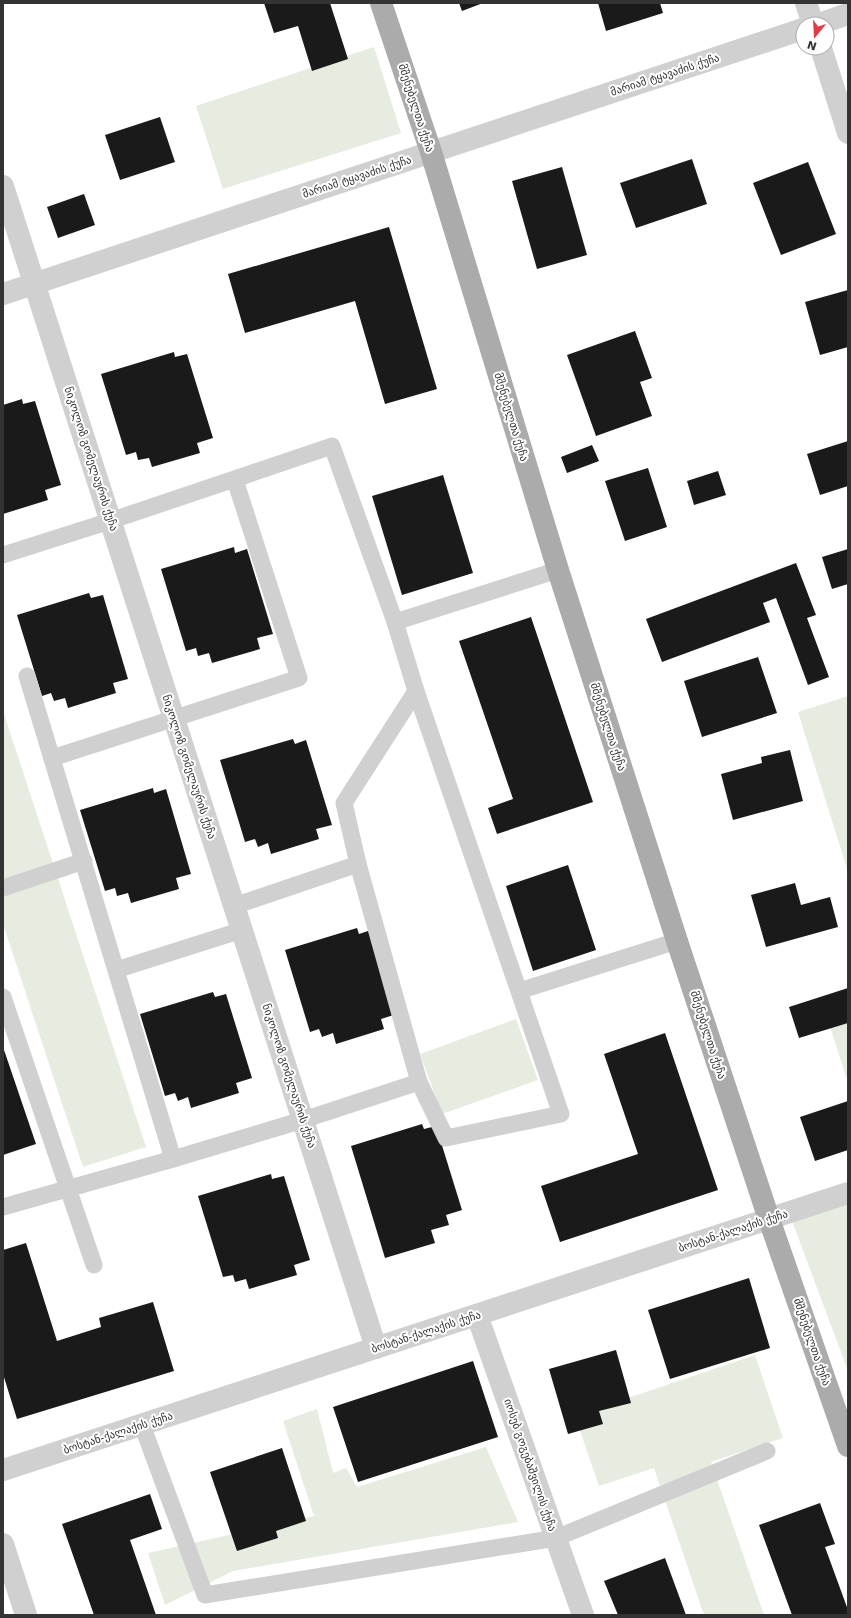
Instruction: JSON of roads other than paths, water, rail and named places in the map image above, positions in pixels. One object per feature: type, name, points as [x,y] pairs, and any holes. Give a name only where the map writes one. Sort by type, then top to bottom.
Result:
[{"type":"main road","name":"მშენებელთა ქუჩა","points":[[381,3],[431,152],[558,570],[677,941],[769,1219],[848,1446]]},
{"type":"street","points":[[806,3],[810,16]]},
{"type":"street","points":[[835,18],[848,14]]},
{"type":"street","name":"მარიამ ტყავაძის ქუჩა","points":[[3,294],[795,32]]},
{"type":"street","points":[[824,56],[848,132]]},
{"type":"street","name":"ნიკოლოზ გომელაურის ქუჩა","points":[[3,186],[376,1348]]},
{"type":"street","name":"ბოსტან-ქალაქის ქუჩა","points":[[3,1470],[848,1193]]},
{"type":"street","name":"იოსებ გოგებაშვილის ქუჩა","points":[[477,1315],[582,1615]]},
{"type":"street","points":[[3,1544],[26,1615]]},
{"type":"lane","points":[[3,555],[235,480],[332,446],[395,622],[416,691],[561,1114],[446,1138],[419,1082],[358,864],[344,803],[416,691]]},
{"type":"lane","points":[[52,758],[299,678],[235,480]]},
{"type":"lane","points":[[395,622],[558,570]]},
{"type":"lane","points":[[28,676],[173,1159]]},
{"type":"lane","points":[[3,888],[84,861]]},
{"type":"lane","points":[[234,906],[358,864]]},
{"type":"lane","points":[[116,970],[242,930]]},
{"type":"lane","points":[[519,991],[677,941]]},
{"type":"lane","points":[[4,1004],[94,1265]]},
{"type":"lane","points":[[3,1207],[173,1159],[303,1120],[419,1082]]},
{"type":"lane","points":[[142,1424],[205,1595],[556,1538],[767,1451]]}]
